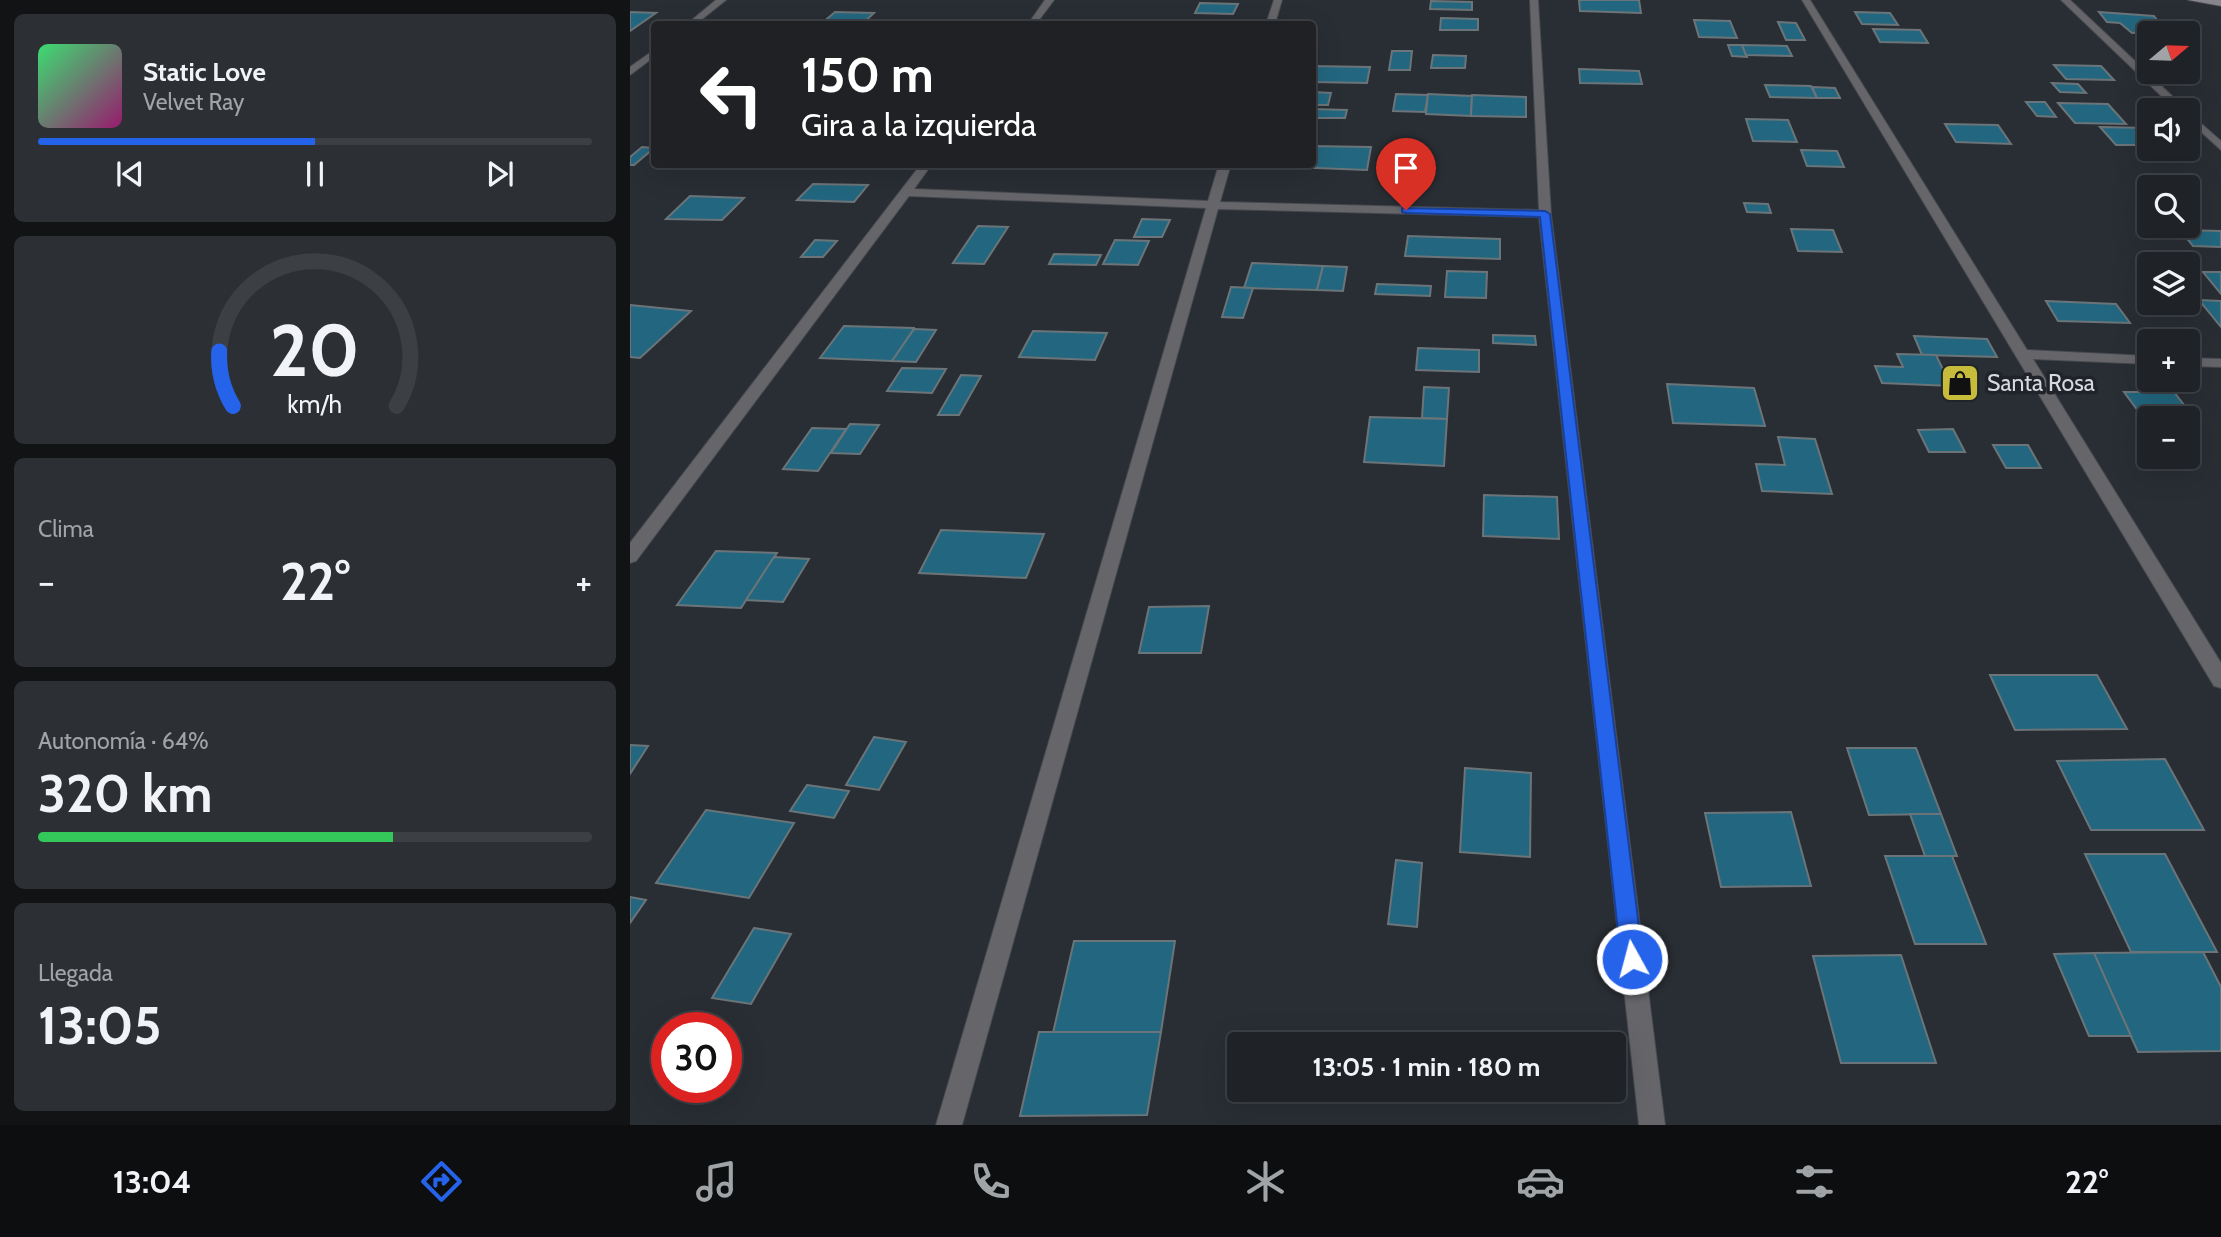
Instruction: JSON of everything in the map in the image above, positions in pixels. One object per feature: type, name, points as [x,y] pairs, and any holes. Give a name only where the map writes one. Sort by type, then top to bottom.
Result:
[{"type":"main road","points":[[2192,0],[2221,4]]},
{"type":"street","points":[[695,21],[722,0]]},
{"type":"street","points":[[1034,21],[1050,0]]},
{"type":"street","points":[[1271,21],[1278,0]]},
{"type":"street","points":[[1534,0],[1545,214],[1652,1125]]},
{"type":"street","points":[[1807,0],[2221,680]]},
{"type":"street","points":[[2065,0],[2169,98]]},
{"type":"street","points":[[630,72],[651,55]]},
{"type":"street","points":[[2200,126],[2221,146]]},
{"type":"street","points":[[630,556],[923,168]]},
{"type":"street","points":[[949,1125],[1224,168]]},
{"type":"street","points":[[906,192],[1212,205],[1545,214]]},
{"type":"street","points":[[2021,354],[2137,359]]},
{"type":"street","points":[[2200,362],[2221,363]]},
{"type":"building","points":[[1579,0],[1639,0],[1641,13],[1580,11]]},
{"type":"building","points":[[1431,1],[1472,2],[1472,10],[1430,9]]},
{"type":"building","points":[[1200,3],[1238,4],[1233,14],[1195,13]]},
{"type":"building","points":[[630,12],[656,13],[630,31]]},
{"type":"building","points":[[835,12],[874,13],[865,21],[824,21]]},
{"type":"building","points":[[1855,12],[1890,13],[1898,25],[1862,24]]},
{"type":"building","points":[[2099,12],[2154,16],[2158,21],[2137,21],[2137,33],[2132,33],[2120,23],[2107,22]]},
{"type":"building","points":[[1441,18],[1478,19],[1478,30],[1440,30]]},
{"type":"building","points":[[1694,20],[1730,21],[1737,38],[1699,37]]},
{"type":"building","points":[[1778,22],[1796,23],[1805,40],[1786,40]]},
{"type":"building","points":[[1873,29],[1920,30],[1928,43],[1880,42]]},
{"type":"building","points":[[1728,45],[1742,45],[1747,57],[1732,56]]},
{"type":"building","points":[[1742,45],[1787,46],[1792,56],[1746,55]]},
{"type":"building","points":[[1392,51],[1412,51],[1410,70],[1389,70]]},
{"type":"building","points":[[1433,55],[1466,56],[1465,68],[1431,68]]},
{"type":"building","points":[[2054,65],[2101,66],[2114,80],[2066,79]]},
{"type":"building","points":[[1316,66],[1370,67],[1367,83],[1316,82]]},
{"type":"building","points":[[1579,69],[1639,71],[1642,84],[1580,83]]},
{"type":"building","points":[[2052,83],[2078,84],[2086,93],[2060,92]]},
{"type":"building","points":[[1765,85],[1811,86],[1817,98],[1770,97]]},
{"type":"building","points":[[1812,87],[1835,88],[1840,98],[1817,98]]},
{"type":"building","points":[[1316,92],[1331,93],[1328,105],[1316,105]]},
{"type":"building","points":[[1396,94],[1428,95],[1425,112],[1393,111]]},
{"type":"building","points":[[1428,94],[1472,96],[1471,116],[1426,114]]},
{"type":"building","points":[[1472,95],[1526,97],[1526,117],[1471,116]]},
{"type":"building","points":[[2026,102],[2045,102],[2056,117],[2037,116]]},
{"type":"building","points":[[2058,103],[2108,104],[2126,124],[2075,123]]},
{"type":"building","points":[[1316,109],[1347,110],[1345,118],[1316,118]]},
{"type":"building","points":[[1746,119],[1788,120],[1797,142],[1753,141]]},
{"type":"building","points":[[1945,124],[1998,125],[2011,144],[1956,142]]},
{"type":"building","points":[[2100,127],[2137,128],[2137,145],[2116,145]]},
{"type":"building","points":[[1316,146],[1371,147],[1367,170],[1316,168]]},
{"type":"building","points":[[642,147],[651,148],[634,165],[630,165],[630,157]]},
{"type":"building","points":[[1801,150],[1837,151],[1844,167],[1807,166]]},
{"type":"building","points":[[813,184],[868,185],[854,202],[797,200]]},
{"type":"building","points":[[690,196],[744,198],[722,220],[666,219]]},
{"type":"building","points":[[1744,203],[1768,204],[1771,213],[1747,212]]},
{"type":"building","points":[[1142,219],[1170,220],[1162,237],[1134,237]]},
{"type":"building","points":[[978,226],[1008,227],[984,264],[953,263]]},
{"type":"building","points":[[1791,229],[1833,230],[1842,252],[1798,251]]},
{"type":"building","points":[[2200,230],[2221,231],[2221,247],[2193,246],[2186,238],[2200,238]]},
{"type":"building","points":[[1408,236],[1500,239],[1500,259],[1405,256]]},
{"type":"building","points":[[815,240],[837,241],[823,257],[801,257]]},
{"type":"building","points":[[1115,240],[1149,241],[1138,265],[1103,264]]},
{"type":"building","points":[[1054,254],[1101,255],[1096,265],[1049,264]]},
{"type":"building","points":[[1252,263],[1323,266],[1317,290],[1244,288]]},
{"type":"building","points":[[1323,266],[1347,267],[1343,291],[1317,290]]},
{"type":"building","points":[[1447,271],[1487,272],[1486,298],[1445,297]]},
{"type":"building","points":[[2203,272],[2221,272],[2221,294]]},
{"type":"building","points":[[1377,284],[1431,286],[1430,296],[1375,294]]},
{"type":"building","points":[[1231,287],[1253,288],[1243,318],[1222,317]]},
{"type":"building","points":[[2200,300],[2221,301],[2221,327],[2200,301]]},
{"type":"building","points":[[2046,301],[2116,304],[2130,323],[2058,321]]},
{"type":"building","points":[[630,305],[691,311],[640,358],[630,357]]},
{"type":"building","points":[[844,326],[914,329],[892,361],[820,358]]},
{"type":"building","points":[[914,329],[936,330],[916,362],[892,361]]},
{"type":"building","points":[[1033,331],[1107,333],[1095,360],[1019,357]]},
{"type":"building","points":[[1493,335],[1535,336],[1536,345],[1493,343]]},
{"type":"building","points":[[1914,336],[1987,339],[1997,357],[1922,355]]},
{"type":"building","points":[[1418,348],[1479,350],[1479,372],[1416,370]]},
{"type":"building","points":[[1897,354],[1936,355],[1951,386],[1882,383],[1875,366],[1903,367]]},
{"type":"building","points":[[902,368],[946,369],[932,393],[887,391]]},
{"type":"building","points":[[961,375],[981,376],[959,415],[938,415]]},
{"type":"building","points":[[1667,384],[1754,388],[1765,426],[1673,423]]},
{"type":"building","points":[[1424,387],[1449,388],[1447,419],[1422,418]]},
{"type":"building","points":[[2124,392],[2174,392],[2185,406],[2137,406],[2137,410]]},
{"type":"building","points":[[1370,417],[1447,419],[1444,466],[1364,462]]},
{"type":"building","points":[[850,424],[879,425],[860,454],[831,453]]},
{"type":"building","points":[[812,428],[846,429],[818,471],[783,469]]},
{"type":"building","points":[[1953,429],[1965,452],[1929,452],[1918,430]]},
{"type":"building","points":[[1778,437],[1815,439],[1832,494],[1762,491],[1756,464],[1785,465]]},
{"type":"building","points":[[1993,445],[2028,445],[2041,468],[2006,468]]},
{"type":"building","points":[[1484,495],[1557,497],[1559,539],[1483,536]]},
{"type":"building","points":[[941,530],[1044,534],[1026,578],[919,573]]},
{"type":"building","points":[[716,551],[777,553],[741,608],[677,605]]},
{"type":"building","points":[[774,557],[809,559],[783,602],[746,600]]},
{"type":"building","points":[[1209,606],[1201,653],[1139,653],[1149,607]]},
{"type":"building","points":[[1990,675],[2097,675],[2127,729],[2015,730]]},
{"type":"building","points":[[874,737],[906,742],[879,790],[846,785]]},
{"type":"building","points":[[630,745],[648,746],[630,774]]},
{"type":"building","points":[[1847,748],[1916,748],[1941,814],[1869,815]]},
{"type":"building","points":[[2165,759],[2204,830],[2091,830],[2057,761]]},
{"type":"building","points":[[1465,768],[1531,773],[1530,857],[1460,852]]},
{"type":"building","points":[[807,785],[849,791],[834,818],[790,811]]},
{"type":"building","points":[[706,810],[794,823],[749,898],[656,883]]},
{"type":"building","points":[[1791,812],[1811,886],[1721,887],[1705,813]]},
{"type":"building","points":[[1910,814],[1941,814],[1957,856],[1925,856]]},
{"type":"building","points":[[2085,854],[2165,854],[2217,952],[2131,952]]},
{"type":"building","points":[[1885,856],[1952,856],[1986,944],[1915,944]]},
{"type":"building","points":[[1396,860],[1422,863],[1417,927],[1388,924]]},
{"type":"building","points":[[630,897],[646,900],[630,923]]},
{"type":"building","points":[[754,928],[791,934],[751,1004],[712,998]]},
{"type":"building","points":[[1074,941],[1175,941],[1161,1032],[1053,1033]]},
{"type":"building","points":[[2203,952],[2221,987],[2221,1051],[2138,1052],[2093,953]]},
{"type":"building","points":[[2094,953],[2131,1036],[2089,1036],[2054,954]]},
{"type":"building","points":[[1901,955],[1936,1063],[1841,1063],[1813,956]]},
{"type":"building","points":[[1039,1032],[1161,1032],[1147,1115],[1020,1116]]},
{"type":"place","name":"Santa Rosa","points":[[1960,383]]},
{"type":"route","points":[[1406,210],[1545,214],[1632,959]]}]
